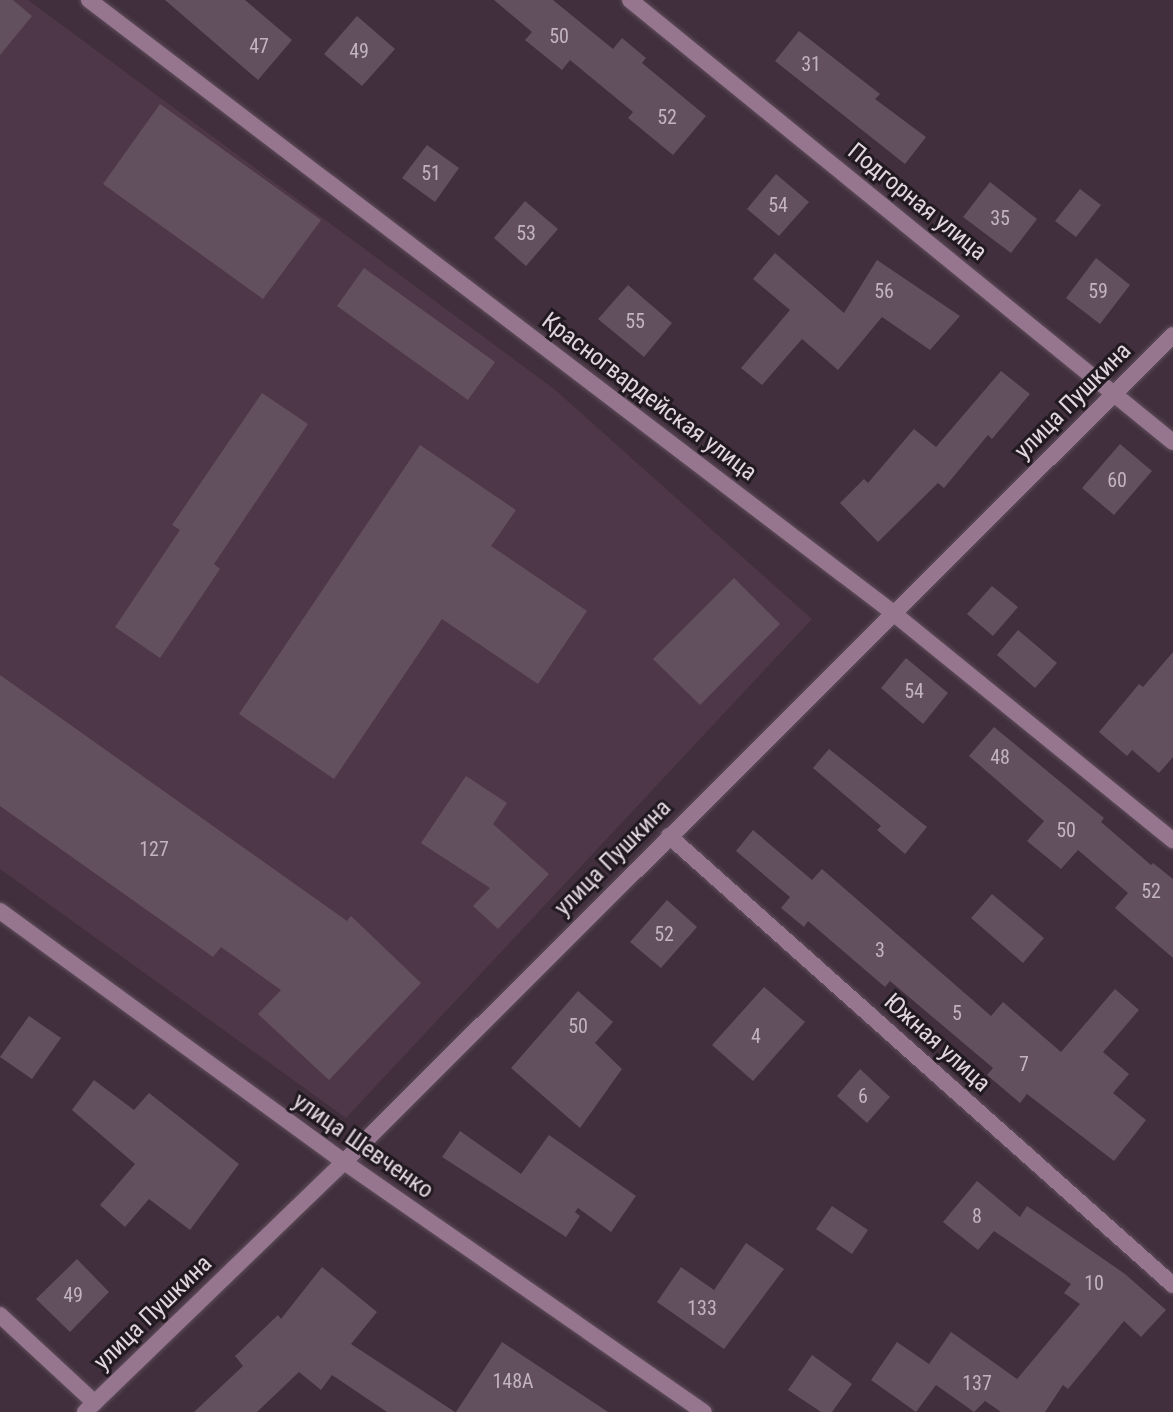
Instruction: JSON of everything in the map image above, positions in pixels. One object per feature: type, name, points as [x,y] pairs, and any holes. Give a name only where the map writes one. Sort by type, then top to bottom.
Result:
[{"type":"street","name":"Красногвардейская улица","points":[[89,0],[193,83],[892,612],[1173,840]]},
{"type":"street","name":"Подгорная улица","points":[[630,0],[1173,442]]},
{"type":"street","name":"улица Пушкина","points":[[90,1407],[344,1162],[1173,335]]},
{"type":"street","name":"Южная улица","points":[[669,836],[1173,1285]]},
{"type":"street","name":"улица Шевченко","points":[[0,911],[344,1162],[704,1412]]},
{"type":"street","points":[[0,1315],[90,1407]]},
{"type":"shaded area","points":[[0,0],[28,0],[554,389],[812,619],[346,1118],[0,869]]},
{"type":"building","points":[[0,0],[13,0],[32,16],[0,55]]},
{"type":"building","points":[[165,0],[245,0],[292,40],[258,80]]},
{"type":"building","points":[[494,0],[553,0],[613,49],[622,38],[646,58],[642,63],[706,116],[673,155],[628,118],[633,112],[570,60],[562,70],[525,40],[532,32]]},
{"type":"building","points":[[357,16],[395,49],[362,86],[324,54]]},
{"type":"building","points":[[799,31],[880,94],[875,99],[926,137],[905,164],[775,61]]},
{"type":"building","points":[[160,104],[321,220],[263,299],[103,184]]},
{"type":"building","points":[[427,145],[459,168],[435,202],[402,178]]},
{"type":"building","points":[[776,174],[809,202],[779,236],[747,209]]},
{"type":"building","points":[[990,182],[1037,219],[1011,253],[963,217]]},
{"type":"building","points":[[1080,189],[1101,205],[1076,237],[1055,221]]},
{"type":"building","points":[[525,201],[558,229],[526,266],[494,238]]},
{"type":"building","points":[[775,253],[844,313],[877,260],[960,316],[930,350],[882,317],[838,370],[802,339],[762,385],[741,368],[790,310],[753,279]]},
{"type":"building","points":[[1096,258],[1130,285],[1100,324],[1066,298]]},
{"type":"building","points":[[364,268],[495,362],[468,400],[337,306]]},
{"type":"building","points":[[628,285],[672,323],[644,357],[598,319]]},
{"type":"building","points":[[1001,371],[1030,394],[992,439],[988,435],[944,488],[938,483],[878,542],[840,503],[864,479],[868,483],[914,429],[936,447]]},
{"type":"building","points":[[262,393],[308,424],[214,564],[220,569],[160,658],[115,627],[180,530],[172,525]]},
{"type":"building","points":[[1120,444],[1152,471],[1114,515],[1082,488]]},
{"type":"building","points":[[420,445],[516,510],[491,546],[587,611],[538,684],[442,619],[334,779],[239,714]]},
{"type":"building","points":[[734,578],[780,624],[700,705],[653,659]]},
{"type":"building","points":[[992,586],[1018,607],[993,636],[967,614]]},
{"type":"building","points":[[1018,630],[1057,663],[1035,688],[997,655]]},
{"type":"building","points":[[1173,652],[1173,757],[1159,773],[1132,750],[1127,756],[1099,732],[1139,684],[1143,687]]},
{"type":"building","points":[[906,658],[948,693],[923,724],[881,688]]},
{"type":"building","points":[[0,675],[347,921],[351,916],[421,983],[329,1080],[258,1014],[281,990],[221,947],[213,957],[0,806]]},
{"type":"building","points":[[994,727],[1104,818],[1101,822],[1151,865],[1153,863],[1173,879],[1173,958],[1115,908],[1128,893],[1078,850],[1061,869],[1027,841],[1044,821],[969,756]]},
{"type":"building","points":[[829,749],[927,827],[905,854],[877,830],[881,826],[813,768]]},
{"type":"building","points":[[466,776],[507,803],[493,824],[549,874],[498,929],[473,906],[490,888],[421,843]]},
{"type":"building","points":[[753,830],[812,880],[822,869],[991,1016],[1003,1002],[1061,1052],[1115,989],[1139,1010],[1103,1052],[1129,1074],[1113,1093],[1146,1120],[1114,1161],[1027,1094],[1020,1103],[987,1075],[993,1068],[890,981],[885,987],[808,921],[804,927],[781,908],[790,897],[736,851]]},
{"type":"building","points":[[992,894],[1044,938],[1023,963],[971,918]]},
{"type":"building","points":[[667,900],[697,927],[661,968],[630,942]]},
{"type":"building","points":[[764,987],[805,1022],[753,1081],[712,1045]]},
{"type":"building","points":[[578,991],[613,1022],[595,1043],[622,1069],[580,1128],[511,1068]]},
{"type":"building","points":[[29,1016],[61,1038],[32,1079],[0,1057]]},
{"type":"building","points":[[860,1069],[890,1097],[867,1123],[837,1096]]},
{"type":"building","points":[[94,1080],[134,1110],[149,1093],[239,1164],[190,1230],[149,1199],[125,1227],[100,1205],[135,1164],[72,1110]]},
{"type":"building","points":[[460,1131],[521,1174],[549,1135],[636,1196],[611,1232],[578,1208],[575,1212],[580,1216],[566,1237],[442,1157]]},
{"type":"building","points":[[977,1181],[1020,1217],[1027,1206],[1125,1274],[1166,1310],[1141,1337],[1124,1321],[1068,1389],[1063,1385],[1045,1412],[1001,1412],[985,1401],[974,1412],[936,1385],[916,1412],[871,1380],[897,1342],[929,1364],[951,1332],[1017,1379],[1080,1304],[1064,1293],[1071,1284],[994,1231],[978,1250],[943,1222]]},
{"type":"building","points":[[832,1206],[868,1230],[852,1254],[816,1229]]},
{"type":"building","points":[[746,1243],[784,1269],[724,1349],[657,1302],[681,1267],[714,1290]]},
{"type":"building","points":[[77,1259],[109,1292],[70,1332],[36,1299]]},
{"type":"building","points":[[322,1267],[377,1312],[351,1344],[455,1412],[387,1412],[332,1375],[321,1390],[299,1372],[257,1412],[194,1412],[243,1366],[235,1356],[278,1315],[281,1319]]},
{"type":"building","points":[[502,1342],[608,1412],[456,1412]]},
{"type":"building","points":[[812,1355],[852,1384],[832,1412],[821,1412],[788,1390]]}]
